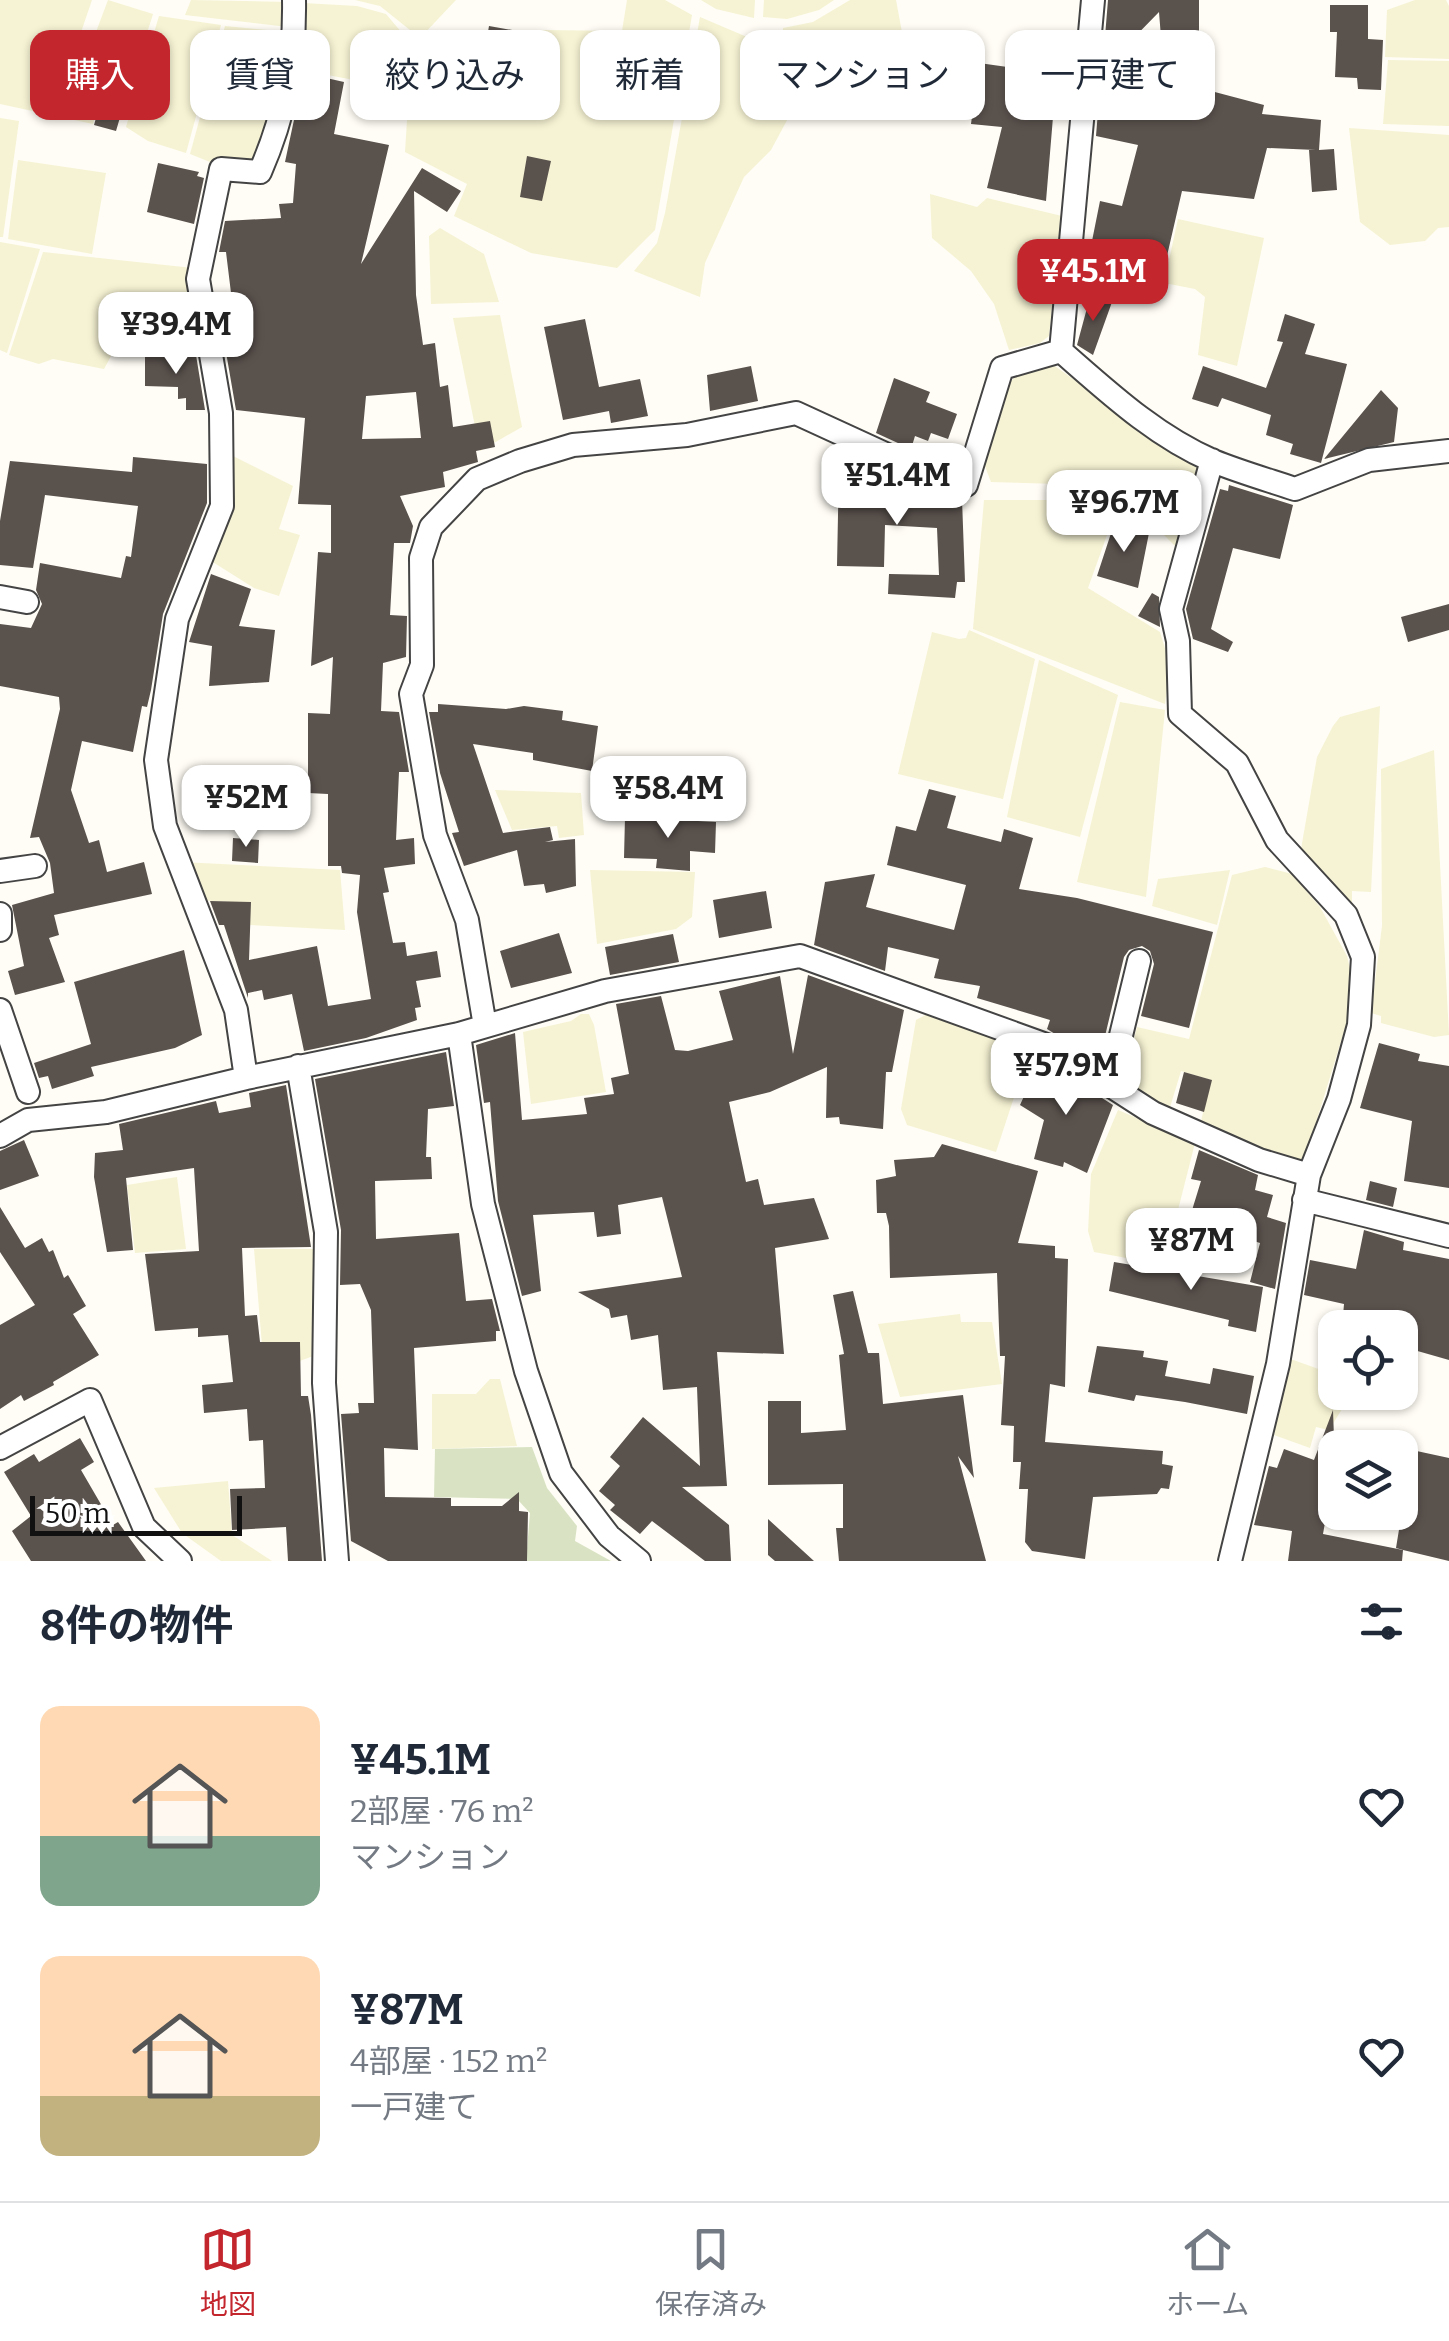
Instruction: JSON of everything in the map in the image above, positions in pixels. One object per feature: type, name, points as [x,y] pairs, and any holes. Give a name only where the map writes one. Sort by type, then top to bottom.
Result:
[{"type":"street","points":[[246,1078],[236,1010],[164,826],[156,760],[177,619],[222,506],[221,413],[198,280],[221,169],[260,172],[279,130],[292,74],[294,0]]},
{"type":"street","points":[[1061,352],[1093,0]]},
{"type":"street","points":[[1061,352],[1133,413],[1212,460],[1295,489],[1369,460],[1449,451]]},
{"type":"street","points":[[485,1026],[467,920],[435,835],[411,694],[422,665],[421,558],[431,527],[477,480],[520,460],[573,444],[686,435],[796,412],[907,464],[966,484],[1002,368],[1061,352]]},
{"type":"street","points":[[1212,460],[1171,609],[1178,641],[1180,714],[1237,763],[1277,840],[1346,915],[1362,957],[1360,1025],[1339,1099],[1308,1176],[1278,1364],[1230,1561]]},
{"type":"street","points":[[0,597],[27,602]]},
{"type":"street","points":[[0,872],[34,866]]},
{"type":"street","points":[[0,914],[0,930]]},
{"type":"street","points":[[0,1136],[28,1120],[106,1112],[298,1066],[459,1034],[605,992],[800,956],[1049,1046],[1153,1113],[1259,1160],[1308,1176]]},
{"type":"street","points":[[1109,1084],[1140,961]]},
{"type":"street","points":[[0,1010],[28,1092]]},
{"type":"street","points":[[459,1034],[483,1204],[537,1405],[561,1473],[609,1536],[639,1561]]},
{"type":"street","points":[[298,1066],[326,1232],[324,1383],[338,1561]]},
{"type":"street","points":[[1304,1200],[1449,1236]]},
{"type":"street","points":[[0,1448],[90,1400],[144,1528],[180,1561]]},
{"type":"shaded area","points":[[0,0],[92,0],[82,30],[30,30],[30,110],[0,104]]},
{"type":"shaded area","points":[[108,0],[153,14],[148,30],[97,30]]},
{"type":"shaded area","points":[[191,0],[287,2],[288,27],[185,15]]},
{"type":"shaded area","points":[[355,0],[456,0],[428,30],[410,30],[380,6]]},
{"type":"shaded area","points":[[627,0],[665,0],[692,15],[689,30],[622,30]]},
{"type":"shaded area","points":[[701,0],[755,0],[754,18],[716,9]]},
{"type":"shaded area","points":[[764,0],[834,0],[819,10],[787,19],[763,17]]},
{"type":"shaded area","points":[[850,0],[896,0],[902,30],[783,30],[813,22]]},
{"type":"shaded area","points":[[1415,0],[1446,0],[1449,59],[1385,57],[1387,10]]},
{"type":"shaded area","points":[[303,3],[357,6],[386,14],[400,30],[350,30],[350,79],[330,75],[330,30],[302,30]]},
{"type":"shaded area","points":[[159,16],[221,25],[220,30],[190,30],[190,120],[195,120],[186,153],[148,141],[126,127],[128,120],[170,120],[170,30],[155,30]]},
{"type":"shaded area","points":[[700,17],[740,34],[740,120],[787,120],[771,150],[744,177],[705,263],[700,297],[634,271],[657,243],[682,120],[720,120],[720,30],[698,30]]},
{"type":"shaded area","points":[[225,26],[267,30],[224,30]]},
{"type":"shaded area","points":[[560,30],[580,30],[580,120],[674,120],[655,230],[617,268],[531,253],[454,216],[467,184],[405,152],[407,120],[560,120]]},
{"type":"shaded area","points":[[1388,60],[1449,61],[1449,126],[1383,124]]},
{"type":"shaded area","points":[[0,118],[19,121],[3,237],[0,237]]},
{"type":"shaded area","points":[[199,120],[271,120],[255,166],[220,166],[190,154]]},
{"type":"shaded area","points":[[1349,128],[1449,135],[1449,227],[1438,228],[1425,241],[1390,245],[1360,222]]},
{"type":"shaded area","points":[[18,160],[106,173],[92,254],[8,239]]},
{"type":"shaded area","points":[[930,194],[977,207],[987,198],[1062,216],[1049,336],[1040,343],[1009,350],[994,304],[971,271],[932,238]]},
{"type":"shaded area","points":[[1178,219],[1264,238],[1237,366],[1198,355],[1205,297],[1195,289],[1164,283]]},
{"type":"shaded area","points":[[440,228],[484,254],[499,302],[431,304],[429,236]]},
{"type":"shaded area","points":[[0,242],[40,249],[7,353],[0,350]]},
{"type":"shaded area","points":[[43,252],[193,268],[203,328],[124,332],[104,369],[53,359],[39,364],[9,355]]},
{"type":"shaded area","points":[[500,315],[522,427],[480,451],[453,318]]},
{"type":"shaded area","points":[[1052,364],[1202,471],[1180,551],[1153,524],[1095,485],[991,482],[983,461],[1003,390],[1016,376]]},
{"type":"shaded area","points":[[233,456],[293,486],[279,529],[300,535],[279,596],[254,588],[208,559],[228,501]]},
{"type":"shaded area","points":[[984,500],[1084,500],[1116,510],[1088,588],[1160,632],[1170,665],[1165,704],[973,629]]},
{"type":"shaded area","points":[[969,630],[1035,659],[1003,799],[898,774],[932,632],[959,639],[966,638]]},
{"type":"shaded area","points":[[1039,660],[1118,695],[1080,837],[1007,817]]},
{"type":"shaded area","points":[[1120,702],[1165,710],[1146,897],[1077,882]]},
{"type":"shaded area","points":[[1380,706],[1371,892],[1352,891],[1352,917],[1300,855],[1317,757],[1333,726],[1340,717]]},
{"type":"shaded area","points":[[1434,750],[1449,1035],[1434,1037],[1381,1023],[1381,1016],[1371,1013],[1382,926],[1381,769]]},
{"type":"shaded area","points":[[495,790],[581,793],[584,835],[559,838],[557,826],[512,830]]},
{"type":"shaded area","points":[[181,862],[340,870],[345,930],[250,925],[250,903],[195,900]]},
{"type":"shaded area","points":[[1265,867],[1292,874],[1320,907],[1347,956],[1352,977],[1346,1025],[1302,1168],[1200,1125],[1211,1080],[1181,1071],[1168,1114],[1121,1088],[1137,1027],[1189,1039],[1232,875]]},
{"type":"shaded area","points":[[590,870],[695,872],[692,917],[676,929],[597,944]]},
{"type":"shaded area","points":[[1230,870],[1217,925],[1152,906],[1158,879]]},
{"type":"shaded area","points":[[931,1012],[1030,1049],[996,1152],[907,1125],[901,1109],[916,1020]]},
{"type":"shaded area","points":[[589,1014],[594,1025],[606,1092],[531,1104],[523,1032],[571,1021]]},
{"type":"shaded area","points":[[1118,1110],[1195,1143],[1164,1265],[1094,1252],[1088,1231],[1091,1174]]},
{"type":"shaded area","points":[[177,1177],[186,1249],[135,1253],[127,1185]]},
{"type":"shaded area","points":[[254,1249],[317,1249],[319,1354],[294,1363],[263,1357]]},
{"type":"shaded area","points":[[960,1314],[961,1322],[992,1322],[1002,1384],[900,1397],[878,1324]]},
{"type":"shaded area","points":[[1288,1358],[1318,1369],[1318,1410],[1341,1410],[1329,1430],[1316,1427],[1310,1448],[1274,1435]]},
{"type":"shaded area","points":[[490,1379],[500,1379],[517,1446],[432,1449],[432,1394],[476,1394]]},
{"type":"shaded area","points":[[228,1481],[232,1535],[272,1561],[221,1561],[182,1533],[154,1488]]},
{"type":"green space","points":[[532,1447],[547,1488],[577,1526],[575,1541],[611,1561],[526,1561],[530,1513],[517,1499],[434,1497],[435,1449]]},
{"type":"building","points":[[1108,0],[1199,0],[1199,30],[1160,30],[1159,12],[1141,30],[1106,30]]},
{"type":"building","points":[[1330,5],[1368,5],[1368,39],[1383,40],[1381,90],[1358,89],[1357,78],[1335,77],[1337,32],[1330,32]]},
{"type":"building","points":[[985,64],[1005,67],[1005,120],[1053,120],[1046,201],[987,188],[1002,127],[971,124],[972,120],[985,120]]},
{"type":"building","points":[[330,79],[344,82],[334,134],[389,145],[361,264],[422,168],[461,191],[447,212],[414,191],[416,295],[423,345],[435,343],[440,387],[448,385],[453,427],[490,421],[495,447],[476,451],[478,462],[443,472],[445,487],[400,496],[413,526],[410,543],[394,543],[390,615],[407,616],[406,657],[383,663],[381,711],[399,712],[409,772],[399,772],[396,840],[414,838],[415,864],[384,868],[389,892],[383,893],[393,943],[405,942],[407,956],[437,951],[441,977],[416,981],[421,1007],[415,1008],[417,1020],[366,1038],[304,1051],[292,994],[264,1000],[262,990],[248,993],[248,998],[224,925],[219,925],[210,901],[251,902],[249,960],[317,946],[328,1006],[371,999],[357,912],[360,875],[342,873],[341,866],[328,866],[328,794],[308,793],[308,713],[330,714],[333,657],[311,666],[318,552],[331,553],[331,505],[298,504],[305,418],[236,410],[222,329],[220,302],[232,301],[226,252],[219,252],[225,221],[281,218],[279,204],[293,203],[296,164],[285,162],[294,120],[330,120]],"holes":[[[416,392],[421,438],[362,439],[366,396]]]},
{"type":"building","points":[[1215,92],[1264,105],[1262,114],[1321,120],[1319,150],[1334,149],[1337,190],[1312,192],[1309,150],[1316,150],[1267,148],[1254,199],[1182,191],[1157,299],[1131,293],[1140,256],[1092,241],[1100,201],[1122,206],[1138,145],[1096,136],[1097,120],[1215,120]]},
{"type":"building","points":[[95,120],[119,120],[116,131],[94,125]]},
{"type":"building","points":[[527,156],[551,161],[542,201],[520,197]]},
{"type":"building","points":[[158,163],[199,172],[197,176],[204,178],[194,224],[147,212]]},
{"type":"building","points":[[1090,297],[1112,302],[1093,355],[1077,345]]},
{"type":"building","points":[[1285,314],[1315,324],[1305,354],[1347,364],[1321,463],[1290,454],[1293,444],[1266,435],[1271,415],[1222,398],[1218,407],[1192,399],[1203,366],[1266,388],[1283,342],[1277,341]]},
{"type":"building","points":[[585,319],[599,387],[640,379],[648,416],[611,423],[609,411],[563,420],[544,327]]},
{"type":"building","points":[[145,355],[196,355],[205,410],[186,410],[186,398],[178,399],[178,387],[145,386]]},
{"type":"building","points":[[751,366],[758,401],[710,411],[707,375]]},
{"type":"building","points":[[894,378],[930,392],[926,402],[957,414],[948,439],[931,433],[928,441],[915,436],[911,449],[876,433]]},
{"type":"building","points":[[1381,390],[1398,408],[1394,442],[1324,459]]},
{"type":"building","points":[[133,457],[207,464],[207,503],[163,614],[151,690],[147,707],[142,706],[133,752],[82,741],[71,790],[89,843],[99,840],[107,872],[144,862],[152,894],[54,915],[59,935],[49,938],[65,982],[15,995],[8,971],[24,966],[12,905],[54,893],[50,863],[39,837],[30,838],[60,709],[59,697],[0,686],[0,624],[31,628],[42,604],[36,590],[40,563],[121,578],[126,556],[131,557],[138,506],[45,495],[33,568],[0,565],[0,521],[10,461],[132,472]]},
{"type":"building","points":[[867,462],[903,478],[898,493],[962,499],[965,582],[957,582],[955,598],[888,594],[889,574],[939,575],[937,528],[885,525],[884,567],[837,566],[839,464]]},
{"type":"building","points":[[1229,485],[1293,505],[1280,559],[1233,548],[1211,629],[1233,642],[1228,652],[1193,639],[1186,609],[1220,489],[1228,491]]},
{"type":"building","points":[[1115,521],[1149,533],[1138,588],[1097,576]]},
{"type":"building","points":[[211,574],[251,589],[239,626],[275,630],[269,682],[209,686],[212,646],[189,642]]},
{"type":"building","points":[[1152,593],[1159,597],[1160,627],[1138,616]]},
{"type":"building","points":[[1449,604],[1449,630],[1408,642],[1401,617]]},
{"type":"building","points":[[438,704],[563,711],[562,720],[598,726],[592,771],[533,760],[533,753],[473,744],[503,833],[550,827],[553,840],[545,842],[575,839],[576,886],[546,893],[544,884],[524,886],[517,850],[464,866],[452,833],[459,832],[440,773],[429,712],[438,712]]},
{"type":"building","points":[[929,789],[956,796],[947,828],[1001,842],[1004,829],[1033,838],[1019,889],[1077,898],[1213,932],[1189,1028],[1141,1016],[1154,964],[1150,951],[1142,946],[1129,950],[1124,957],[1099,1061],[1047,1029],[1050,1020],[977,998],[980,986],[934,978],[939,959],[888,947],[885,971],[814,945],[825,882],[875,874],[866,907],[954,930],[966,885],[887,865],[896,826],[916,831]]},
{"type":"building","points":[[625,817],[716,822],[715,853],[690,851],[690,871],[656,868],[657,859],[624,858]]},
{"type":"building","points":[[233,838],[259,840],[258,863],[232,861]]},
{"type":"building","points":[[766,891],[772,928],[719,938],[713,900]]},
{"type":"building","points":[[559,933],[572,973],[511,988],[500,951]]},
{"type":"building","points":[[673,934],[679,962],[610,975],[605,947]]},
{"type":"building","points":[[184,950],[202,1035],[175,1048],[91,1067],[94,1076],[52,1089],[48,1076],[39,1078],[34,1063],[91,1044],[74,982]]},
{"type":"building","points":[[808,975],[904,1010],[892,1072],[886,1072],[883,1129],[840,1124],[839,1117],[826,1118],[827,1067],[770,1092],[729,1102],[746,1182],[758,1179],[764,1205],[814,1198],[829,1239],[775,1248],[784,1354],[717,1352],[727,1486],[682,1487],[729,1525],[731,1561],[705,1561],[652,1521],[640,1534],[610,1510],[615,1505],[599,1491],[620,1466],[610,1457],[643,1417],[700,1466],[697,1387],[663,1390],[658,1335],[631,1340],[627,1315],[611,1318],[609,1309],[578,1292],[682,1277],[662,1197],[618,1205],[621,1234],[597,1237],[594,1212],[533,1215],[541,1291],[522,1296],[498,1201],[490,1102],[484,1103],[476,1045],[515,1033],[522,1120],[587,1114],[584,1098],[614,1094],[611,1078],[629,1074],[616,1004],[661,996],[675,1050],[688,1051],[733,1040],[719,991],[780,976],[793,1054]]},
{"type":"building","points":[[1379,1043],[1420,1054],[1418,1061],[1449,1066],[1449,1188],[1404,1181],[1412,1121],[1360,1108]]},
{"type":"building","points":[[446,1052],[454,1106],[428,1109],[426,1157],[431,1157],[432,1179],[375,1181],[376,1239],[459,1233],[466,1301],[492,1299],[500,1331],[496,1331],[496,1341],[414,1348],[418,1450],[384,1448],[385,1497],[451,1498],[451,1506],[502,1506],[519,1492],[519,1511],[528,1512],[527,1561],[388,1561],[351,1541],[341,1414],[359,1413],[358,1403],[374,1403],[371,1310],[360,1284],[340,1285],[341,1230],[315,1079]]},
{"type":"building","points":[[1041,1059],[1113,1105],[1087,1173],[1064,1162],[1063,1167],[1034,1159],[1044,1120],[1020,1105]]},
{"type":"building","points":[[1184,1072],[1212,1080],[1204,1112],[1176,1103]]},
{"type":"building","points":[[286,1085],[311,1247],[242,1248],[245,1316],[257,1315],[260,1342],[300,1342],[301,1396],[308,1396],[311,1415],[322,1561],[288,1561],[286,1527],[232,1530],[230,1489],[265,1488],[263,1440],[249,1441],[247,1409],[204,1413],[202,1385],[233,1382],[228,1335],[198,1337],[198,1328],[155,1331],[145,1254],[199,1251],[194,1168],[126,1178],[133,1250],[107,1252],[94,1177],[95,1153],[123,1150],[119,1124],[216,1101],[219,1113],[251,1107],[249,1093]]},
{"type":"building","points":[[24,1140],[39,1176],[0,1190],[0,1151]]},
{"type":"building","points":[[942,1144],[1038,1171],[1018,1243],[1055,1246],[1055,1258],[1068,1259],[1065,1387],[1050,1384],[1045,1442],[1163,1451],[1162,1464],[1173,1466],[1169,1489],[1161,1488],[1157,1494],[1093,1497],[1085,1559],[1032,1551],[1025,1542],[1028,1489],[1019,1489],[1021,1462],[1013,1462],[1014,1426],[1001,1425],[1005,1356],[1000,1356],[997,1273],[890,1278],[889,1226],[886,1213],[877,1213],[876,1180],[896,1176],[894,1160],[934,1157]]},
{"type":"building","points":[[1199,1150],[1258,1175],[1255,1190],[1273,1195],[1267,1217],[1286,1223],[1275,1289],[1250,1282],[1260,1243],[1189,1220],[1201,1181],[1191,1179]]},
{"type":"building","points":[[1370,1181],[1397,1188],[1393,1207],[1366,1200]]},
{"type":"building","points":[[0,1207],[25,1248],[42,1238],[49,1252],[53,1250],[64,1278],[68,1275],[86,1306],[73,1314],[99,1355],[53,1382],[54,1385],[24,1401],[21,1395],[0,1409],[0,1325],[35,1305],[0,1252]]},
{"type":"building","points":[[1364,1230],[1404,1242],[1403,1250],[1449,1259],[1449,1360],[1418,1351],[1418,1310],[1344,1310],[1344,1304],[1304,1295],[1310,1260],[1356,1269]]},
{"type":"building","points":[[1114,1262],[1263,1287],[1256,1332],[1228,1326],[1229,1320],[1109,1291]]},
{"type":"building","points":[[853,1291],[868,1353],[879,1353],[883,1404],[963,1395],[974,1478],[958,1456],[986,1561],[839,1561],[836,1528],[843,1528],[843,1484],[768,1485],[768,1401],[801,1401],[801,1433],[846,1430],[839,1355],[844,1354],[833,1295]]},
{"type":"building","points":[[1097,1346],[1144,1351],[1143,1357],[1168,1361],[1165,1376],[1210,1384],[1213,1368],[1254,1376],[1247,1414],[1136,1395],[1134,1401],[1088,1392]]},
{"type":"building","points":[[1333,1410],[1334,1430],[1325,1430]]},
{"type":"building","points":[[80,1438],[94,1462],[81,1470],[113,1525],[118,1522],[146,1561],[31,1561],[12,1531],[31,1516],[4,1472],[34,1454],[39,1462]]},
{"type":"building","points":[[1284,1449],[1314,1460],[1318,1449],[1318,1530],[1403,1550],[1402,1561],[1288,1561],[1292,1531],[1254,1525],[1269,1466],[1277,1468]]},
{"type":"building","points":[[1418,1451],[1449,1458],[1449,1561],[1396,1548],[1399,1530],[1418,1530]]},
{"type":"building","points":[[768,1519],[814,1561],[775,1561],[768,1555]]}]
